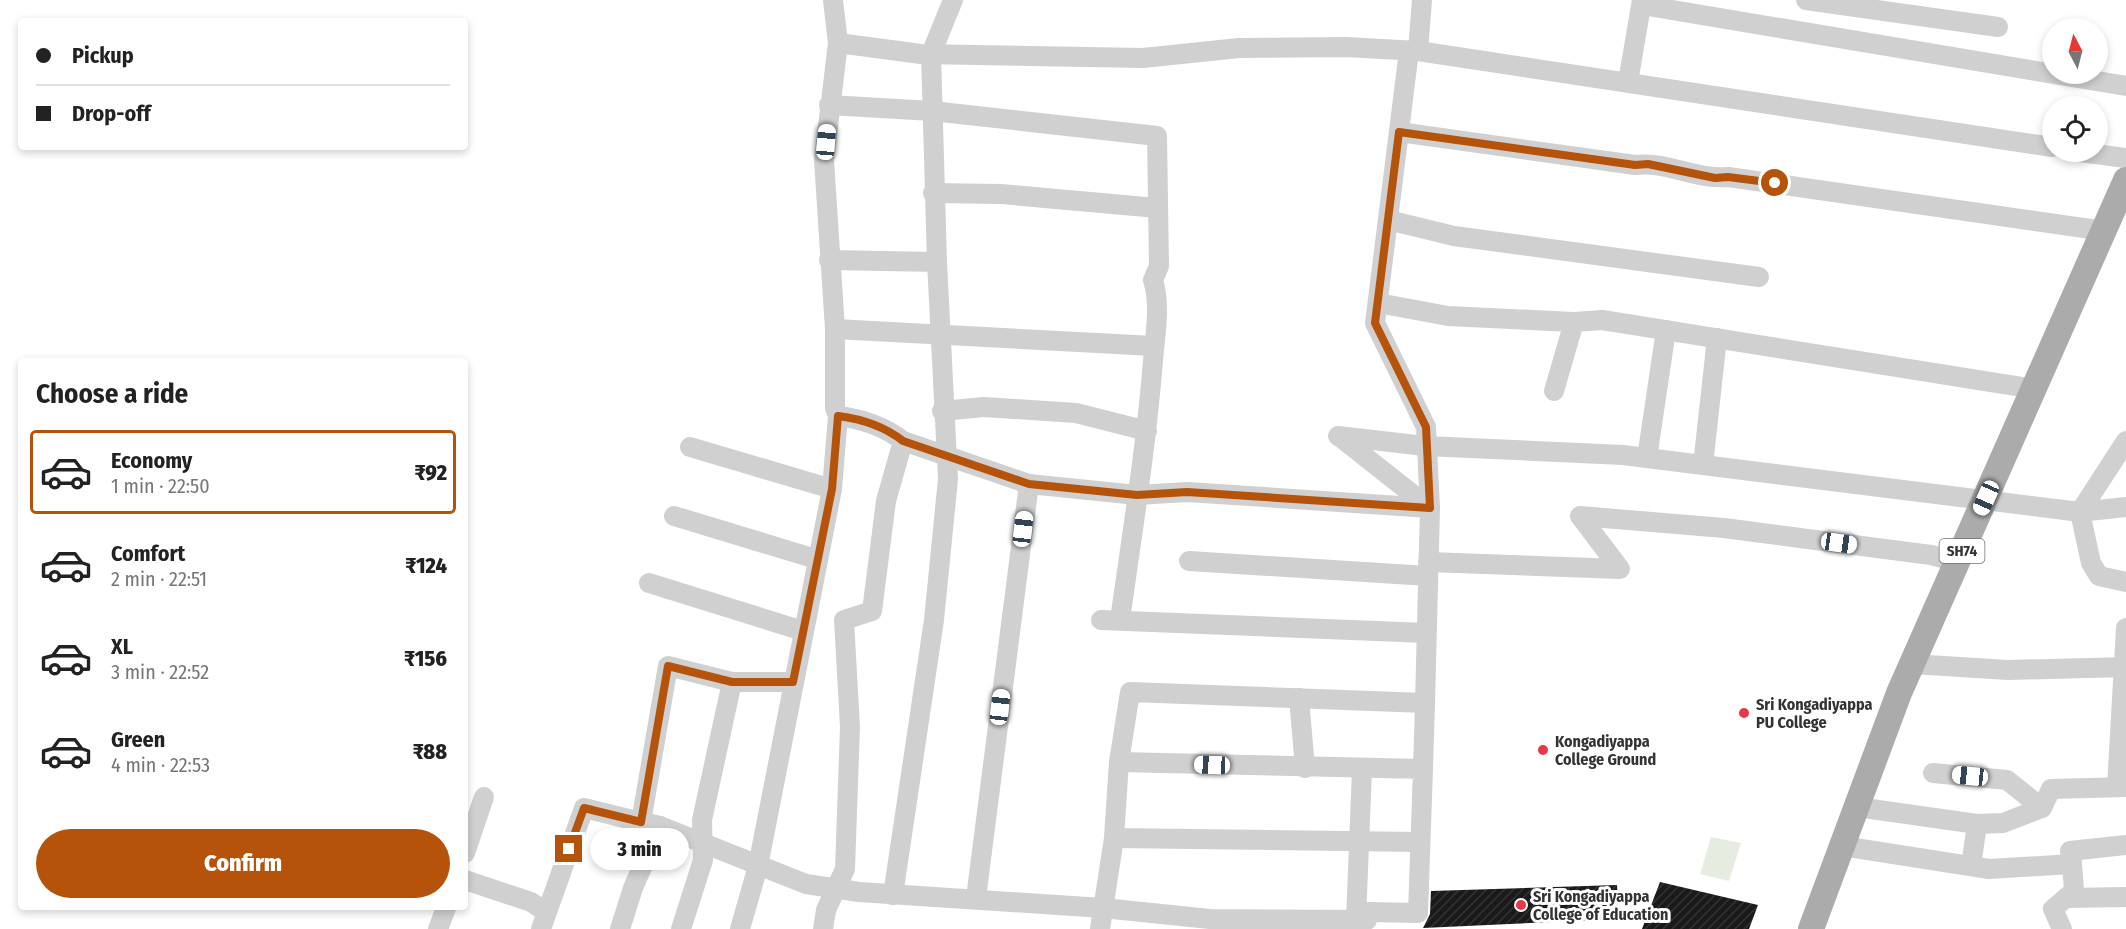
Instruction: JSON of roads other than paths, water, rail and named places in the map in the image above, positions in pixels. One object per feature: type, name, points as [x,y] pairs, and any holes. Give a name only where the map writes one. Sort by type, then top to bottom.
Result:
[{"type":"main road","name":"SH74","points":[[1812,929],[1912,664],[2126,180]]},
{"type":"street","points":[[740,929],[758,866],[816,559],[832,489],[838,416],[835,408],[835,329],[824,160],[838,43],[833,0]]},
{"type":"street","points":[[893,895],[933,620],[948,479],[942,411],[933,193],[931,54],[953,0]]},
{"type":"street","points":[[1366,924],[1369,912],[1418,913],[1430,508],[1425,446],[1426,427],[1375,323],[1399,132],[1422,0]]},
{"type":"street","points":[[1806,0],[1998,27]]},
{"type":"street","points":[[1628,82],[1642,3],[2126,86]]},
{"type":"street","points":[[838,43],[931,54],[1143,58],[1239,48],[1346,47],[1414,51],[2042,145]]},
{"type":"street","points":[[829,105],[932,111],[1157,136],[1159,266],[1153,280],[1157,293],[1147,431],[1137,495],[1111,620],[1426,633]]},
{"type":"street","points":[[1399,132],[1635,165],[1648,164],[1715,178],[1728,177],[2105,231]]},
{"type":"street","points":[[2108,156],[2126,158]]},
{"type":"street","points":[[933,193],[1001,194],[1157,208]]},
{"type":"street","points":[[1388,220],[1454,236],[1759,277]]},
{"type":"street","points":[[829,260],[937,262]]},
{"type":"street","points":[[1378,303],[1448,316],[1574,322],[1602,320],[2035,389]]},
{"type":"street","points":[[1554,391],[1574,322]]},
{"type":"street","points":[[835,329],[1154,346]]},
{"type":"street","points":[[1647,458],[1666,330]]},
{"type":"street","points":[[1703,465],[1717,338]]},
{"type":"street","points":[[942,411],[984,407],[1076,412],[1147,431]]},
{"type":"street","points":[[838,416],[857,418],[890,431],[903,441],[1029,484],[1137,495],[1187,492],[1430,508]]},
{"type":"street","points":[[1430,508],[1338,436],[1425,446],[1647,458],[1986,498],[2079,512],[2126,507]]},
{"type":"street","points":[[823,929],[826,910],[845,869],[849,727],[844,620],[872,611],[886,501],[903,441]]},
{"type":"street","points":[[2126,441],[2079,512],[2091,563],[2099,576],[2126,582]]},
{"type":"street","points":[[690,447],[832,489]]},
{"type":"street","points":[[976,898],[1029,484]]},
{"type":"street","points":[[674,516],[816,559]]},
{"type":"street","points":[[1189,561],[1428,569],[1620,569],[1580,516],[1724,528],[1931,555],[1957,562]]},
{"type":"street","points":[[649,583],[803,630]]},
{"type":"street","points":[[1857,807],[1977,824],[2003,823],[2043,808],[2051,789],[2122,787],[2126,628]]},
{"type":"street","points":[[1912,664],[2008,670],[2125,667]]},
{"type":"street","points":[[620,929],[650,824],[668,666],[732,682],[793,682]]},
{"type":"street","points":[[681,929],[703,860],[702,820],[732,682]]},
{"type":"street","points":[[1100,929],[1114,838],[1119,762],[1130,692],[1425,703]]},
{"type":"street","points":[[1299,698],[1305,768]]},
{"type":"street","points":[[1119,762],[1423,769]]},
{"type":"street","points":[[1362,769],[1359,841],[1366,924]]},
{"type":"street","points":[[1933,773],[2007,780],[2043,808]]},
{"type":"street","points":[[468,844],[484,797]]},
{"type":"street","points":[[544,920],[584,808],[650,824],[702,842],[806,884],[893,895],[976,898],[1103,908],[1210,924],[1366,924]]},
{"type":"street","points":[[1971,866],[1977,824]]},
{"type":"street","points":[[1114,838],[1420,842]]},
{"type":"street","points":[[2062,929],[2053,909],[2074,891],[2070,851],[2126,845]]},
{"type":"street","points":[[1842,846],[1989,869],[2072,864]]},
{"type":"street","points":[[468,881],[531,902],[544,920]]},
{"type":"street","points":[[2066,898],[2126,897]]},
{"type":"street","points":[[438,929],[445,910]]},
{"type":"place","name":"Sri Kongadiyappa PU College","points":[[1744,713]]},
{"type":"place","name":"Kongadiyappa College Ground","points":[[1543,750]]},
{"type":"place","name":"Sri Kongadiyappa College of Education","points":[[1521,905]]}]
